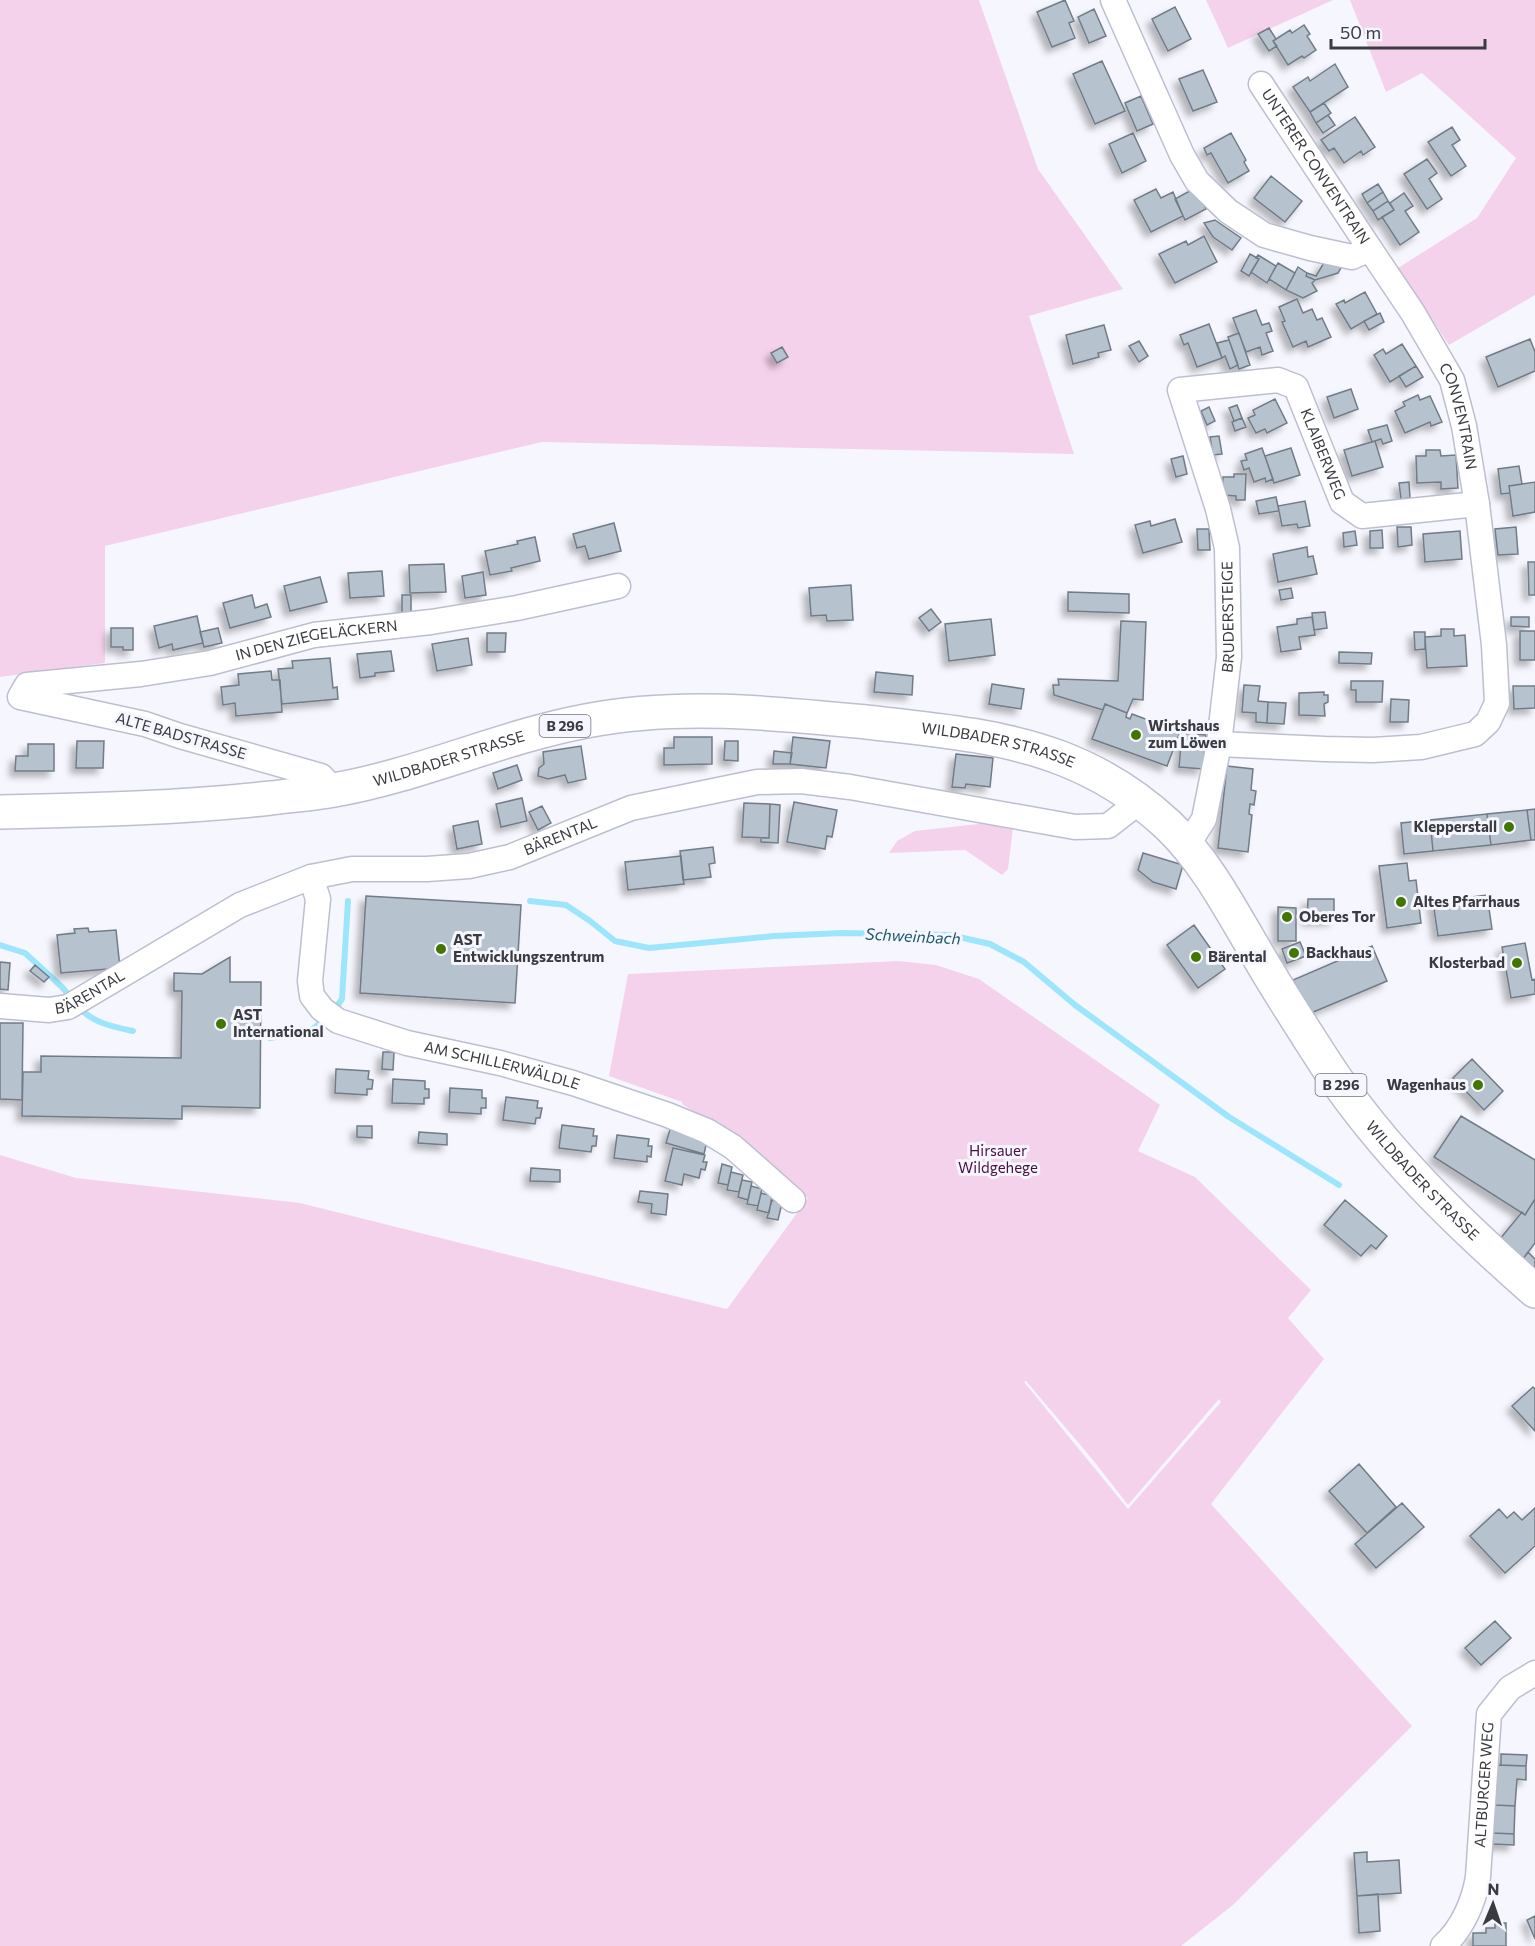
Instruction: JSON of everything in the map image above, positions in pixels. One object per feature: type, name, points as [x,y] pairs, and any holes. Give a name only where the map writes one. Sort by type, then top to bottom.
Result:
[{"type":"main road","name":"WILDBADER STRASSE","points":[[0,812],[109,810],[225,803],[334,790],[434,765],[526,736],[587,721],[651,712],[715,711],[803,716],[934,729],[1003,742],[1060,757],[1105,778],[1167,824],[1187,846],[1213,879],[1273,982],[1356,1107],[1386,1145],[1451,1214],[1487,1250],[1535,1291]]},
{"type":"street","points":[[1113,0],[1182,155],[1197,181],[1228,211],[1264,235],[1352,257],[1370,249]]},
{"type":"street","name":"UNTERER CONVENTRAIN","points":[[1261,84],[1370,249]]},
{"type":"street","name":"CONVENTRAIN","points":[[1219,744],[1373,750],[1420,747],[1475,734],[1488,722],[1497,704],[1494,645],[1478,504],[1464,426],[1452,380],[1413,313],[1370,249]]},
{"type":"street","name":"KLAIBERWEG","points":[[1180,390],[1278,380],[1296,387],[1342,502],[1362,516],[1478,504]]},
{"type":"street","name":"BRUDERSTEIGE","points":[[1180,390],[1218,510],[1227,548],[1229,657],[1219,744],[1204,819],[1187,846]]},
{"type":"street","name":"IN DEN ZIEGELÄCKERN","points":[[20,697],[27,685],[141,674],[210,663],[314,635],[431,622],[517,608],[618,586]]},
{"type":"street","name":"ALTE BADSTRASSE","points":[[20,697],[145,724],[321,776],[334,790]]},
{"type":"street","name":"BÄRENTAL","points":[[0,1006],[49,1010],[75,1003],[240,905],[312,877],[352,869],[427,869],[469,866],[510,857],[631,808],[757,783],[801,781],[850,787],[1075,827],[1108,826],[1139,802]]},
{"type":"street","name":"AM SCHILLERWÄLDLE","points":[[312,877],[318,899],[310,981],[312,996],[330,1015],[407,1043],[500,1063],[573,1083],[668,1115],[707,1131],[733,1148],[793,1200]]},
{"type":"street","name":"ALTBURGER WEG","points":[[1443,1946],[1451,1939],[1476,1893],[1489,1714],[1510,1688],[1535,1673]]},
{"type":"green space","points":[[0,0],[979,0],[1038,169],[1123,289],[1029,316],[1074,454],[542,442],[105,546],[105,663],[0,677]]},
{"type":"green space","points":[[1206,0],[1333,0],[1228,48]]},
{"type":"green space","points":[[1350,0],[1535,0],[1535,295],[1449,345],[1398,268],[1477,218],[1516,158],[1422,73],[1386,92]]},
{"type":"green space","points":[[987,823],[1013,828],[1008,869],[1002,875],[965,850],[889,853],[897,841],[915,831]]},
{"type":"green space","name":"Hirsauer Wildgehege","points":[[899,961],[936,965],[979,979],[1160,1105],[1138,1151],[1195,1177],[1311,1290],[1288,1318],[1324,1359],[1211,1504],[1412,1726],[1233,1905],[1181,1946],[0,1946],[0,1155],[76,1178],[300,1203],[727,1309],[808,1198],[745,1144],[682,1102],[609,1076],[628,974]],"holes":[[[1026,1381],[1128,1505],[1219,1399],[1221,1402],[1128,1509],[1024,1382]]]},
{"type":"building","points":[[1065,0],[1074,21],[1069,23],[1075,38],[1052,47],[1037,12]]},
{"type":"building","points":[[1175,7],[1191,39],[1168,51],[1152,19]]},
{"type":"building","points":[[1094,9],[1106,36],[1089,43],[1078,17]]},
{"type":"building","points":[[1304,25],[1310,34],[1307,36],[1316,50],[1288,65],[1273,41],[1290,30],[1292,33]]},
{"type":"building","points":[[1269,28],[1276,39],[1273,41],[1277,46],[1269,51],[1258,34]]},
{"type":"building","points":[[1102,61],[1125,111],[1095,124],[1073,74]]},
{"type":"building","points":[[1335,64],[1348,87],[1310,112],[1293,87],[1308,77],[1310,81]]},
{"type":"building","points":[[1203,70],[1217,102],[1193,111],[1179,79]]},
{"type":"building","points":[[1141,96],[1153,124],[1137,131],[1125,103]]},
{"type":"building","points":[[1324,103],[1331,113],[1316,123],[1310,112]]},
{"type":"building","points":[[1328,115],[1335,125],[1323,133],[1316,123]]},
{"type":"building","points":[[1355,117],[1375,147],[1363,155],[1361,151],[1344,163],[1334,148],[1329,151],[1321,140]]},
{"type":"building","points":[[1452,127],[1460,140],[1452,145],[1466,166],[1451,176],[1428,142]]},
{"type":"building","points":[[1133,133],[1146,161],[1122,173],[1109,144]]},
{"type":"building","points":[[1231,133],[1246,160],[1244,162],[1249,171],[1228,183],[1211,153],[1207,155],[1204,148]]},
{"type":"building","points":[[1427,159],[1437,173],[1429,179],[1442,199],[1427,209],[1404,174]]},
{"type":"building","points":[[1271,176],[1302,201],[1285,222],[1254,198]]},
{"type":"building","points":[[1378,184],[1383,192],[1367,203],[1362,194]]},
{"type":"building","points":[[1195,188],[1206,209],[1185,220],[1175,199]]},
{"type":"building","points":[[1156,189],[1161,198],[1173,192],[1183,216],[1151,232],[1134,200]]},
{"type":"building","points":[[1383,192],[1388,201],[1373,211],[1367,203]]},
{"type":"building","points":[[1404,193],[1413,206],[1405,211],[1419,232],[1400,245],[1382,217],[1394,210],[1390,203]]},
{"type":"building","points":[[1388,201],[1394,210],[1378,220],[1373,211]]},
{"type":"building","points":[[1215,220],[1241,238],[1232,250],[1213,237],[1204,223]]},
{"type":"building","points":[[1204,236],[1217,262],[1175,283],[1159,254],[1186,241],[1188,245]]},
{"type":"building","points":[[1250,254],[1259,259],[1249,276],[1241,271]]},
{"type":"building","points":[[1258,255],[1276,266],[1267,283],[1251,272],[1259,259],[1256,258]]},
{"type":"building","points":[[1325,261],[1342,266],[1338,273],[1315,280],[1306,276],[1307,273],[1316,276]]},
{"type":"building","points":[[1278,263],[1295,273],[1286,290],[1269,279]]},
{"type":"building","points":[[1298,267],[1307,273],[1306,276],[1315,280],[1312,283],[1317,291],[1303,298],[1286,290]]},
{"type":"building","points":[[1365,292],[1377,314],[1351,329],[1336,304],[1344,300],[1345,303]]},
{"type":"building","points":[[1297,299],[1303,313],[1312,309],[1317,320],[1322,318],[1331,337],[1308,347],[1306,341],[1293,347],[1282,322],[1285,321],[1279,307]]},
{"type":"building","points":[[1256,310],[1262,325],[1269,323],[1272,331],[1266,333],[1273,351],[1262,355],[1260,347],[1246,352],[1233,318]]},
{"type":"building","points":[[1380,313],[1384,322],[1369,330],[1364,321]]},
{"type":"building","points":[[1209,324],[1222,358],[1197,367],[1188,343],[1184,345],[1180,335]]},
{"type":"building","points":[[1104,325],[1111,350],[1098,353],[1099,357],[1073,364],[1066,335]]},
{"type":"building","points":[[1239,333],[1250,365],[1239,369],[1228,337]]},
{"type":"building","points":[[1530,339],[1535,352],[1535,371],[1498,387],[1486,357]]},
{"type":"building","points":[[1229,340],[1238,365],[1230,369],[1225,356],[1222,358],[1217,343]]},
{"type":"building","points":[[1139,341],[1148,356],[1139,362],[1129,346]]},
{"type":"building","points":[[1402,344],[1416,366],[1390,382],[1374,355],[1383,349],[1386,354]]},
{"type":"building","points":[[782,347],[788,357],[777,363],[771,353]]},
{"type":"building","points":[[1416,366],[1423,377],[1406,387],[1399,376]]},
{"type":"building","points":[[1351,389],[1358,409],[1334,418],[1327,397]]},
{"type":"building","points":[[1418,395],[1420,400],[1430,396],[1442,422],[1431,426],[1430,422],[1405,433],[1395,411],[1405,406],[1403,402]]},
{"type":"building","points":[[1275,399],[1287,423],[1267,433],[1265,429],[1256,433],[1248,418],[1255,415],[1253,410]]},
{"type":"building","points":[[1237,405],[1242,418],[1234,421],[1229,408]]},
{"type":"building","points":[[1209,407],[1215,421],[1207,425],[1201,411]]},
{"type":"building","points":[[1242,418],[1246,427],[1235,431],[1232,422]]},
{"type":"building","points":[[1387,425],[1392,441],[1383,444],[1381,439],[1372,442],[1368,430]]},
{"type":"building","points":[[1219,436],[1222,454],[1213,455],[1210,437]]},
{"type":"building","points":[[1375,441],[1383,467],[1352,476],[1344,450]]},
{"type":"building","points":[[1262,448],[1273,479],[1266,482],[1265,478],[1254,482],[1249,468],[1244,470],[1241,461],[1247,460],[1245,454]]},
{"type":"building","points":[[1291,448],[1300,475],[1274,483],[1265,456]]},
{"type":"building","points":[[1426,450],[1440,450],[1441,456],[1456,455],[1458,488],[1441,489],[1441,482],[1417,483],[1416,456],[1426,456]]},
{"type":"building","points":[[1183,456],[1187,474],[1176,477],[1171,459]]},
{"type":"building","points":[[1519,466],[1522,484],[1509,486],[1510,493],[1501,494],[1498,469]]},
{"type":"building","points":[[1234,474],[1246,474],[1245,500],[1236,500],[1236,496],[1222,495],[1223,477],[1234,477]]},
{"type":"building","points":[[1409,482],[1410,498],[1401,499],[1399,483]]},
{"type":"building","points":[[1535,482],[1535,512],[1513,516],[1509,486]]},
{"type":"building","points":[[1276,497],[1279,511],[1259,514],[1256,501]]},
{"type":"building","points":[[1305,501],[1310,526],[1298,528],[1297,524],[1282,526],[1278,506]]},
{"type":"building","points":[[1175,519],[1182,542],[1143,553],[1135,525],[1150,521],[1151,526]]},
{"type":"building","points":[[614,523],[621,551],[589,559],[585,546],[577,548],[573,534]]},
{"type":"building","points":[[1397,527],[1411,527],[1412,545],[1398,547]]},
{"type":"building","points":[[1516,527],[1518,554],[1498,555],[1495,529]]},
{"type":"building","points":[[1197,529],[1209,529],[1210,550],[1198,550]]},
{"type":"building","points":[[1382,530],[1383,548],[1370,548],[1370,531]]},
{"type":"building","points":[[1355,531],[1357,545],[1344,547],[1343,533]]},
{"type":"building","points":[[1460,531],[1462,559],[1425,562],[1423,534]]},
{"type":"building","points":[[535,537],[540,561],[511,568],[512,571],[490,575],[485,551],[518,544],[517,541]]},
{"type":"building","points":[[1307,547],[1308,557],[1313,556],[1317,574],[1278,582],[1273,554]]},
{"type":"building","points":[[1528,562],[1535,562],[1535,595],[1529,595]]},
{"type":"building","points":[[444,564],[446,592],[410,593],[409,565]]},
{"type":"building","points":[[382,571],[384,596],[350,598],[348,573]]},
{"type":"building","points":[[483,572],[486,595],[465,598],[462,576]]},
{"type":"building","points":[[320,577],[327,602],[290,611],[284,586]]},
{"type":"building","points":[[851,585],[853,620],[827,621],[826,615],[811,616],[809,588]]},
{"type":"building","points":[[1291,588],[1293,598],[1281,600],[1279,590]]},
{"type":"building","points":[[1068,592],[1129,594],[1129,613],[1068,611]]},
{"type":"building","points":[[252,595],[255,608],[267,604],[271,617],[230,628],[223,603]]},
{"type":"building","points":[[402,595],[411,595],[411,614],[402,614]]},
{"type":"building","points":[[931,609],[941,622],[929,631],[919,618]]},
{"type":"building","points":[[1325,612],[1327,628],[1314,630],[1312,613]]},
{"type":"building","points":[[197,616],[203,643],[173,650],[172,644],[159,648],[154,626]]},
{"type":"building","points":[[1312,617],[1315,635],[1299,637],[1301,649],[1281,652],[1277,627],[1297,624],[1297,619]]},
{"type":"building","points":[[1511,617],[1529,617],[1529,627],[1511,626]]},
{"type":"building","points":[[991,619],[995,655],[949,661],[945,624]]},
{"type":"building","points":[[1121,621],[1146,622],[1143,700],[1133,699],[1127,713],[1105,704],[1103,710],[1054,695],[1053,685],[1059,685],[1058,679],[1118,681]]},
{"type":"building","points":[[111,628],[133,628],[133,650],[111,647]]},
{"type":"building","points":[[218,628],[222,643],[204,647],[200,632]]},
{"type":"building","points":[[1441,629],[1454,629],[1454,636],[1465,635],[1467,666],[1427,668],[1425,637],[1441,636]]},
{"type":"building","points":[[1520,631],[1535,631],[1535,660],[1520,660]]},
{"type":"building","points":[[1414,632],[1425,632],[1425,649],[1415,650]]},
{"type":"building","points":[[487,633],[506,633],[505,652],[487,652]]},
{"type":"building","points":[[468,638],[472,665],[437,671],[432,644]]},
{"type":"building","points":[[391,651],[394,671],[375,673],[375,676],[360,678],[357,654]]},
{"type":"building","points":[[1339,652],[1372,653],[1371,664],[1339,663]]},
{"type":"building","points":[[330,658],[333,688],[337,687],[338,699],[282,704],[278,669],[293,668],[292,661]]},
{"type":"building","points":[[271,671],[272,680],[280,680],[282,712],[236,716],[235,703],[223,705],[221,687],[239,685],[238,674]]},
{"type":"building","points":[[876,672],[913,676],[912,695],[874,692]]},
{"type":"building","points":[[1351,681],[1383,681],[1382,702],[1356,702],[1356,690],[1351,690]]},
{"type":"building","points":[[992,684],[1024,689],[1021,709],[989,704]]},
{"type":"building","points":[[1244,685],[1260,686],[1258,701],[1268,702],[1267,723],[1256,722],[1256,713],[1242,712]]},
{"type":"building","points":[[1513,686],[1535,686],[1535,708],[1514,709]]},
{"type":"building","points":[[1324,692],[1324,695],[1328,695],[1328,702],[1324,704],[1325,716],[1299,715],[1299,693]]},
{"type":"building","points":[[1391,699],[1409,700],[1408,722],[1390,722]]},
{"type":"building","points":[[1268,702],[1286,703],[1284,724],[1267,723]]},
{"type":"building","name":"Wirtshaus zum Löwen","points":[[1105,704],[1127,713],[1126,717],[1130,719],[1132,714],[1180,732],[1167,766],[1092,739]]},
{"type":"building","points":[[1182,733],[1206,735],[1203,769],[1179,767]]},
{"type":"building","points":[[674,737],[712,737],[712,764],[664,765],[664,748],[674,748]]},
{"type":"building","points":[[793,737],[830,741],[826,768],[790,764]]},
{"type":"building","points":[[77,741],[104,741],[103,768],[76,768]]},
{"type":"building","points":[[725,741],[738,741],[738,761],[724,760]]},
{"type":"building","points":[[28,744],[54,744],[54,771],[15,771],[16,756],[28,756]]},
{"type":"building","points":[[581,746],[586,779],[568,783],[565,775],[548,779],[538,776],[539,768],[544,764],[543,752]]},
{"type":"building","points":[[774,751],[792,753],[790,764],[773,764]]},
{"type":"building","points":[[956,754],[993,758],[990,787],[966,784],[965,788],[952,787]]},
{"type":"building","points":[[517,765],[522,780],[498,789],[493,773]]},
{"type":"building","points":[[1227,766],[1253,769],[1251,790],[1256,791],[1254,805],[1250,804],[1249,814],[1252,815],[1248,852],[1218,848]]},
{"type":"building","points":[[522,798],[527,821],[501,827],[496,804]]},
{"type":"building","points":[[794,802],[837,810],[832,837],[827,836],[825,849],[787,842]]},
{"type":"building","points":[[744,803],[770,804],[769,838],[742,837]]},
{"type":"building","points":[[770,804],[780,805],[778,843],[761,842],[761,838],[769,838]]},
{"type":"building","points":[[542,806],[551,823],[538,830],[529,812]]},
{"type":"building","points":[[1535,809],[1535,840],[1531,840],[1527,810]]},
{"type":"building","name":"Klepperstall","points":[[1527,810],[1531,840],[1491,845],[1487,814]]},
{"type":"building","points":[[1487,814],[1491,845],[1433,851],[1430,820]]},
{"type":"building","points":[[1430,820],[1433,851],[1404,854],[1401,823]]},
{"type":"building","points":[[478,821],[482,844],[457,849],[453,826]]},
{"type":"building","points":[[713,847],[715,863],[709,864],[711,877],[683,880],[680,851]]},
{"type":"building","points":[[1143,853],[1183,865],[1176,889],[1153,882],[1138,870]]},
{"type":"building","points":[[681,856],[684,884],[628,890],[625,862]]},
{"type":"building","name":"Altes Pfarrhaus","points":[[1407,863],[1409,881],[1416,880],[1421,923],[1387,928],[1379,866]]},
{"type":"building","points":[[1487,895],[1492,929],[1438,936],[1433,902]]},
{"type":"building","name":"AST Entwicklungszentrum","points":[[366,896],[521,905],[515,1003],[360,993]]},
{"type":"building","points":[[1308,899],[1334,899],[1334,920],[1307,920]]},
{"type":"building","name":"Oberes Tor","points":[[1278,907],[1296,908],[1296,941],[1278,941]]},
{"type":"building","name":"Bärental","points":[[1194,925],[1225,969],[1198,988],[1167,945]]},
{"type":"building","points":[[88,928],[89,932],[116,930],[120,968],[61,973],[57,935],[75,933],[74,929]]},
{"type":"building","name":"Backhaus","points":[[1300,942],[1306,956],[1287,963],[1282,949]]},
{"type":"building","name":"Klosterbad","points":[[1525,943],[1532,980],[1535,979],[1535,994],[1511,998],[1502,947]]},
{"type":"building","points":[[1372,946],[1387,981],[1311,1013],[1293,980]]},
{"type":"building","name":"AST International","points":[[230,957],[230,982],[261,982],[260,1108],[182,1106],[182,1119],[22,1116],[23,1072],[41,1072],[41,1056],[181,1058],[182,991],[174,991],[174,973],[202,974]]},
{"type":"building","points":[[0,962],[10,963],[8,990],[0,989]]},
{"type":"building","points":[[35,965],[49,977],[44,982],[30,971]]},
{"type":"building","points":[[0,1023],[23,1023],[22,1100],[0,1099]]},
{"type":"building","points":[[383,1052],[394,1052],[393,1070],[382,1069]]},
{"type":"building","name":"Wagenhaus","points":[[1472,1059],[1503,1091],[1484,1110],[1453,1078]]},
{"type":"building","points":[[336,1069],[369,1071],[368,1079],[373,1080],[372,1089],[367,1089],[367,1095],[335,1093]]},
{"type":"building","points":[[393,1079],[425,1081],[425,1089],[429,1089],[429,1098],[424,1098],[424,1104],[392,1103]]},
{"type":"building","points":[[450,1088],[482,1090],[482,1098],[486,1098],[486,1108],[481,1108],[481,1114],[449,1112]]},
{"type":"building","points":[[506,1097],[538,1101],[537,1108],[542,1108],[540,1118],[536,1118],[535,1124],[503,1120]]},
{"type":"building","points":[[1461,1116],[1535,1160],[1535,1199],[1525,1215],[1434,1157]]},
{"type":"building","points":[[562,1125],[594,1129],[593,1136],[597,1136],[596,1146],[592,1146],[591,1152],[559,1148]]},
{"type":"building","points":[[357,1126],[372,1126],[372,1138],[357,1137]]},
{"type":"building","points":[[671,1126],[707,1141],[704,1154],[666,1143]]},
{"type":"building","points":[[419,1132],[447,1134],[447,1145],[418,1143]]},
{"type":"building","points":[[617,1135],[649,1139],[648,1146],[652,1146],[651,1157],[647,1156],[647,1162],[614,1158]]},
{"type":"building","points":[[673,1148],[705,1155],[703,1162],[707,1162],[705,1170],[701,1169],[699,1178],[684,1174],[682,1185],[665,1181]]},
{"type":"building","points":[[722,1164],[732,1167],[728,1185],[718,1183]]},
{"type":"building","points":[[531,1168],[560,1170],[560,1182],[530,1181]]},
{"type":"building","points":[[731,1172],[743,1175],[739,1192],[727,1190]]},
{"type":"building","points":[[742,1180],[752,1182],[748,1200],[738,1197]]},
{"type":"building","points":[[751,1186],[762,1189],[758,1206],[747,1204]]},
{"type":"building","points":[[640,1191],[668,1194],[666,1215],[651,1213],[652,1204],[638,1202]]},
{"type":"building","points":[[761,1193],[772,1196],[769,1213],[757,1210]]},
{"type":"building","points":[[1535,1199],[1535,1243],[1523,1259],[1500,1239],[1522,1212],[1525,1215]]},
{"type":"building","points":[[772,1200],[782,1203],[778,1220],[767,1218]]},
{"type":"building","points":[[1345,1200],[1387,1236],[1376,1249],[1371,1245],[1361,1256],[1324,1225]]},
{"type":"building","points":[[1528,1252],[1535,1259],[1535,1270],[1523,1259]]},
{"type":"building","points":[[1533,1387],[1535,1389],[1535,1431],[1512,1406]]},
{"type":"building","points":[[1359,1464],[1396,1507],[1367,1533],[1329,1491]]},
{"type":"building","points":[[1402,1503],[1424,1527],[1376,1568],[1355,1544]]},
{"type":"building","points":[[1535,1508],[1535,1546],[1505,1573],[1470,1536],[1499,1509],[1507,1518],[1514,1512],[1522,1520]]},
{"type":"building","points":[[1495,1621],[1511,1638],[1481,1665],[1465,1648]]},
{"type":"building","points":[[1501,1754],[1527,1755],[1526,1766],[1501,1765]]},
{"type":"building","points":[[1496,1765],[1526,1766],[1526,1780],[1517,1779],[1515,1806],[1495,1805]]},
{"type":"building","points":[[1495,1805],[1515,1806],[1514,1834],[1493,1833]]},
{"type":"building","points":[[1493,1833],[1514,1834],[1514,1845],[1493,1844]]},
{"type":"building","points":[[1367,1852],[1367,1862],[1399,1860],[1401,1893],[1357,1896],[1354,1853]]},
{"type":"building","points":[[1378,1894],[1380,1931],[1359,1933],[1357,1896]]},
{"type":"building","points":[[1535,1916],[1535,1939],[1527,1920]]},
{"type":"building","points":[[1495,1923],[1506,1923],[1506,1946],[1473,1946],[1473,1933],[1486,1933],[1486,1928],[1495,1928]]},
{"type":"waterway","name":"Schweinbach","points":[[333,1012],[342,999],[348,901]]},
{"type":"waterway","name":"Schweinbach","points":[[530,901],[566,905],[615,941],[649,948],[774,936],[842,933],[950,935],[990,944],[1024,962],[1075,1005],[1229,1117],[1339,1185]]},
{"type":"waterway","name":"Schweinbach","points":[[0,945],[25,953],[72,999]]},
{"type":"waterway","name":"Schweinbach","points":[[79,1007],[97,1021],[133,1031]]},
{"type":"waterway","name":"Schweinbach","points":[[270,1038],[310,1031],[325,1019]]},
{"type":"place","name":"Wirtshaus zum Löwen","points":[[1136,735]]},
{"type":"place","name":"Klepperstall","points":[[1509,827]]},
{"type":"place","name":"Altes Pfarrhaus","points":[[1401,902]]},
{"type":"place","name":"Oberes Tor","points":[[1287,917]]},
{"type":"place","name":"AST Entwicklungszentrum","points":[[441,949]]},
{"type":"place","name":"Backhaus","points":[[1294,953]]},
{"type":"place","name":"Bärental","points":[[1196,957]]},
{"type":"place","name":"Klosterbad","points":[[1517,963]]},
{"type":"place","name":"AST International","points":[[221,1024]]},
{"type":"place","name":"Wagenhaus","points":[[1478,1085]]}]
